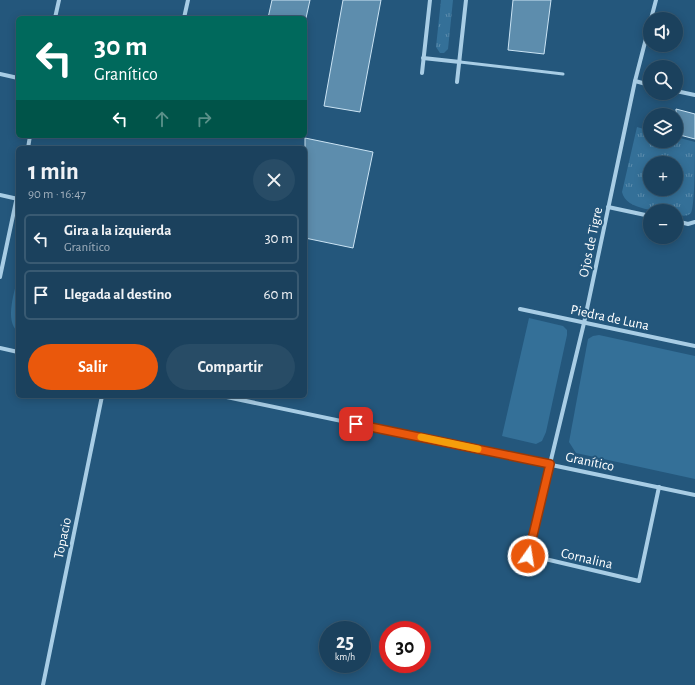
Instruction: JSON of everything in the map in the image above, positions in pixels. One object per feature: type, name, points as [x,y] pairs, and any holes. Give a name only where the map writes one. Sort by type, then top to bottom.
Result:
[{"type":"street","points":[[55,16],[59,0]]},
{"type":"street","points":[[184,16],[188,0]]},
{"type":"street","points":[[422,73],[430,0]]},
{"type":"street","points":[[458,82],[466,0]]},
{"type":"street","points":[[653,12],[656,0]]},
{"type":"street","name":"Ojos de Tigre","points":[[550,464],[584,323],[634,82],[643,49]]},
{"type":"street","points":[[423,58],[460,62]]},
{"type":"street","points":[[0,74],[16,78]]},
{"type":"street","points":[[634,82],[643,84]]},
{"type":"street","points":[[683,92],[695,95]]},
{"type":"street","points":[[0,195],[16,199]]},
{"type":"street","points":[[0,277],[16,204]]},
{"type":"street","points":[[608,207],[643,214]]},
{"type":"street","points":[[683,223],[688,224],[695,222]]},
{"type":"street","name":"Piedra de Luna","points":[[520,309],[695,346]]},
{"type":"street","points":[[0,348],[16,352]]},
{"type":"street","name":"Topacio","points":[[43,685],[102,398]]},
{"type":"street","name":"Granítico","points":[[232,398],[695,495]]},
{"type":"street","name":"Cornalina","points":[[550,464],[528,556],[639,581],[659,487]]},
{"type":"lane","points":[[460,62],[563,74]]},
{"type":"green space","points":[[441,0],[453,0],[448,49],[444,53],[440,53],[436,47]]},
{"type":"green space","points":[[637,127],[643,129],[643,148],[683,148],[683,139],[695,142],[693,200],[691,213],[683,216],[683,204],[643,204],[643,209],[630,203],[622,192]]},
{"type":"green space","points":[[16,284],[16,330],[11,313]]},
{"type":"green space","points":[[529,318],[563,326],[567,330],[546,432],[542,441],[536,444],[502,436]]},
{"type":"green space","points":[[599,335],[695,356],[695,479],[576,453],[569,442],[588,339]]},
{"type":"building","points":[[272,0],[310,0],[306,16],[268,16]]},
{"type":"building","points":[[343,0],[381,0],[360,112],[324,106]]},
{"type":"building","points":[[513,0],[551,0],[544,54],[508,50]]},
{"type":"building","points":[[683,111],[695,114],[695,139],[683,136]]},
{"type":"building","points":[[305,138],[373,152],[353,248],[307,238],[307,146],[305,146]]},
{"type":"slow traffic","points":[[421,437],[478,449]]},
{"type":"route","points":[[356,424],[550,464],[528,556]]}]
